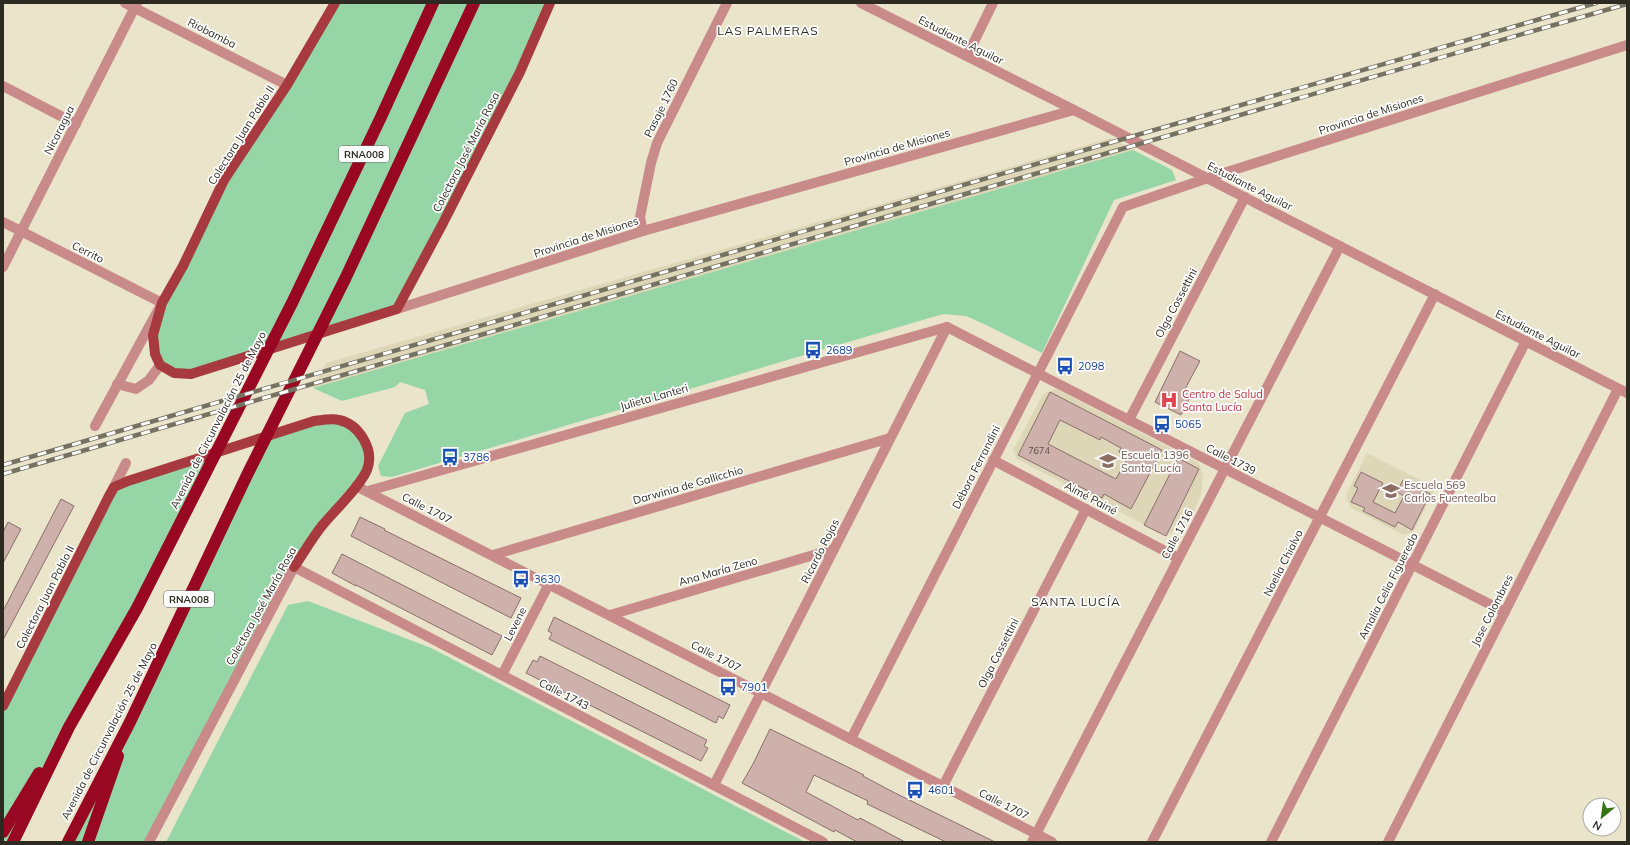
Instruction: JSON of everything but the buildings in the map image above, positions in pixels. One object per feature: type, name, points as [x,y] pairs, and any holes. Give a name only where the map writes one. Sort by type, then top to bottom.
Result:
[{"type":"highway","name":"Avenida de Circunvalación 25 de Mayo","points":[[13,842],[69,727],[137,608],[292,303],[434,3]]},
{"type":"highway","name":"Avenida de Circunvalación 25 de Mayo","points":[[68,842],[130,722],[247,475],[346,277],[474,3]]},
{"type":"highway","points":[[88,842],[130,722]]},
{"type":"highway","points":[[3,832],[34,780],[69,727]]},
{"type":"main road","name":"Colectora Juan Pablo II","points":[[160,365],[155,354],[152,335],[162,303],[182,266],[224,180],[287,85],[335,3]]},
{"type":"main road","name":"Colectora José María Rosa","points":[[397,309],[442,225],[520,72],[550,3]]},
{"type":"main road","name":"Provincia de Misiones","points":[[160,365],[174,373],[191,374],[397,309]]},
{"type":"main road","name":"Colectora José María Rosa","points":[[114,487],[128,481],[314,421],[338,419],[352,425],[363,437],[369,454],[367,469],[356,486],[320,528],[294,568]]},
{"type":"main road","name":"Colectora Juan Pablo II","points":[[3,706],[114,487]]},
{"type":"street","name":"Pasaje 1760","points":[[643,231],[640,216],[651,163],[657,143],[727,3]]},
{"type":"street","name":"Estudiante Aguilar","points":[[861,3],[1208,178],[1622,391]]},
{"type":"street","points":[[967,56],[993,3]]},
{"type":"street","name":"Riobamba","points":[[132,5],[287,85]]},
{"type":"street","name":"Nicaragua","points":[[3,267],[76,124],[132,5]]},
{"type":"street","name":"Provincia de Misiones","points":[[1123,207],[1208,178],[1627,45]]},
{"type":"street","points":[[3,86],[76,124]]},
{"type":"street","name":"Provincia de Misiones","points":[[397,309],[643,231],[1074,110]]},
{"type":"street","name":"Olga Cossettini","points":[[1129,420],[1245,197]]},
{"type":"street","name":"Débora Ferrandini","points":[[851,739],[1123,207]]},
{"type":"street","name":"Cerrito","points":[[3,222],[162,303]]},
{"type":"street","name":"Calle 1716","points":[[1034,838],[1340,246]]},
{"type":"street","name":"Noelia Chialvo","points":[[1152,842],[1435,294]]},
{"type":"street","name":"Colectora Juan Pablo II","points":[[95,426],[162,303]]},
{"type":"street","name":"Calle 1739","points":[[947,327],[1505,612]]},
{"type":"street","name":"Ricardo Rojas","points":[[714,785],[947,327]]},
{"type":"street","name":"Julieta Lanteri","points":[[368,491],[947,327]]},
{"type":"street","name":"Amalia Celia Figueredo","points":[[1271,842],[1526,342]]},
{"type":"street","points":[[118,384],[136,389],[149,380],[160,365]]},
{"type":"street","name":"Jose Colombres","points":[[1388,842],[1505,612],[1622,391]]},
{"type":"street","name":"Darwinia de Gallicchio","points":[[493,555],[890,438]]},
{"type":"street","name":"Aimé Painé","points":[[993,460],[1178,558]]},
{"type":"street","points":[[114,487],[126,463]]},
{"type":"street","name":"Calle 1707","points":[[356,486],[943,786],[1034,838],[1052,842]]},
{"type":"street","name":"Olga Cossettini","points":[[943,786],[1086,509]]},
{"type":"street","name":"Ana María Zeno","points":[[610,615],[834,549]]},
{"type":"street","name":"Calle 1743","points":[[294,568],[823,842]]},
{"type":"street","name":"Colectora José María Rosa","points":[[149,842],[294,568]]},
{"type":"street","name":"Levene","points":[[502,675],[549,584]]},
{"type":"shaded area","points":[[1111,138],[1133,150],[313,388],[326,363]]},
{"type":"shaded area","name":"Escuela 1396 Santa Lucía","points":[[1056,389],[1199,463],[1203,476],[1201,494],[1194,511],[1182,526],[1166,536],[1017,459],[1013,450],[1043,394]]},
{"type":"shaded area","name":"Escuela 569 Carlos Fuentealba","points":[[1367,453],[1436,488],[1413,532],[1403,535],[1350,507],[1346,495]]},
{"type":"green space","points":[[335,3],[550,3],[397,309],[191,374],[174,373],[155,354],[162,303],[224,180]]},
{"type":"green space","points":[[1133,150],[1172,170],[1176,180],[1114,200],[1042,353],[966,316],[943,314],[392,477],[381,476],[378,466],[405,413],[429,404],[425,390],[400,382],[395,387],[342,401],[313,388]]},
{"type":"green space","points":[[338,419],[363,437],[367,469],[321,528],[149,842],[68,842],[264,440]]},
{"type":"green space","points":[[214,456],[13,842],[3,842],[3,706],[114,487]]},
{"type":"green space","points":[[308,601],[431,648],[805,842],[166,842],[288,605]]},
{"type":"railway","points":[[3,465],[911,200],[1596,3]]},
{"type":"railway","points":[[3,474],[913,209],[1627,4]]},
{"type":"place","name":"2689","points":[[813,350]]},
{"type":"place","name":"2098","points":[[1065,366]]},
{"type":"place","name":"Centro de Salud Santa Lucía","points":[[1169,400]]},
{"type":"place","name":"5065","points":[[1162,424]]},
{"type":"place","name":"3786","points":[[450,457]]},
{"type":"place","name":"Escuela 1396 Santa Lucía","points":[[1108,461]]},
{"type":"place","name":"Escuela 569 Carlos Fuentealba","points":[[1391,491]]},
{"type":"place","name":"3630","points":[[521,579]]},
{"type":"place","name":"7901","points":[[728,687]]},
{"type":"place","name":"4601","points":[[915,790]]},
{"type":"district","name":"LAS PALMERAS","points":[[768,30]]},
{"type":"district","name":"SANTA LUCÍA","points":[[1076,601]]}]
